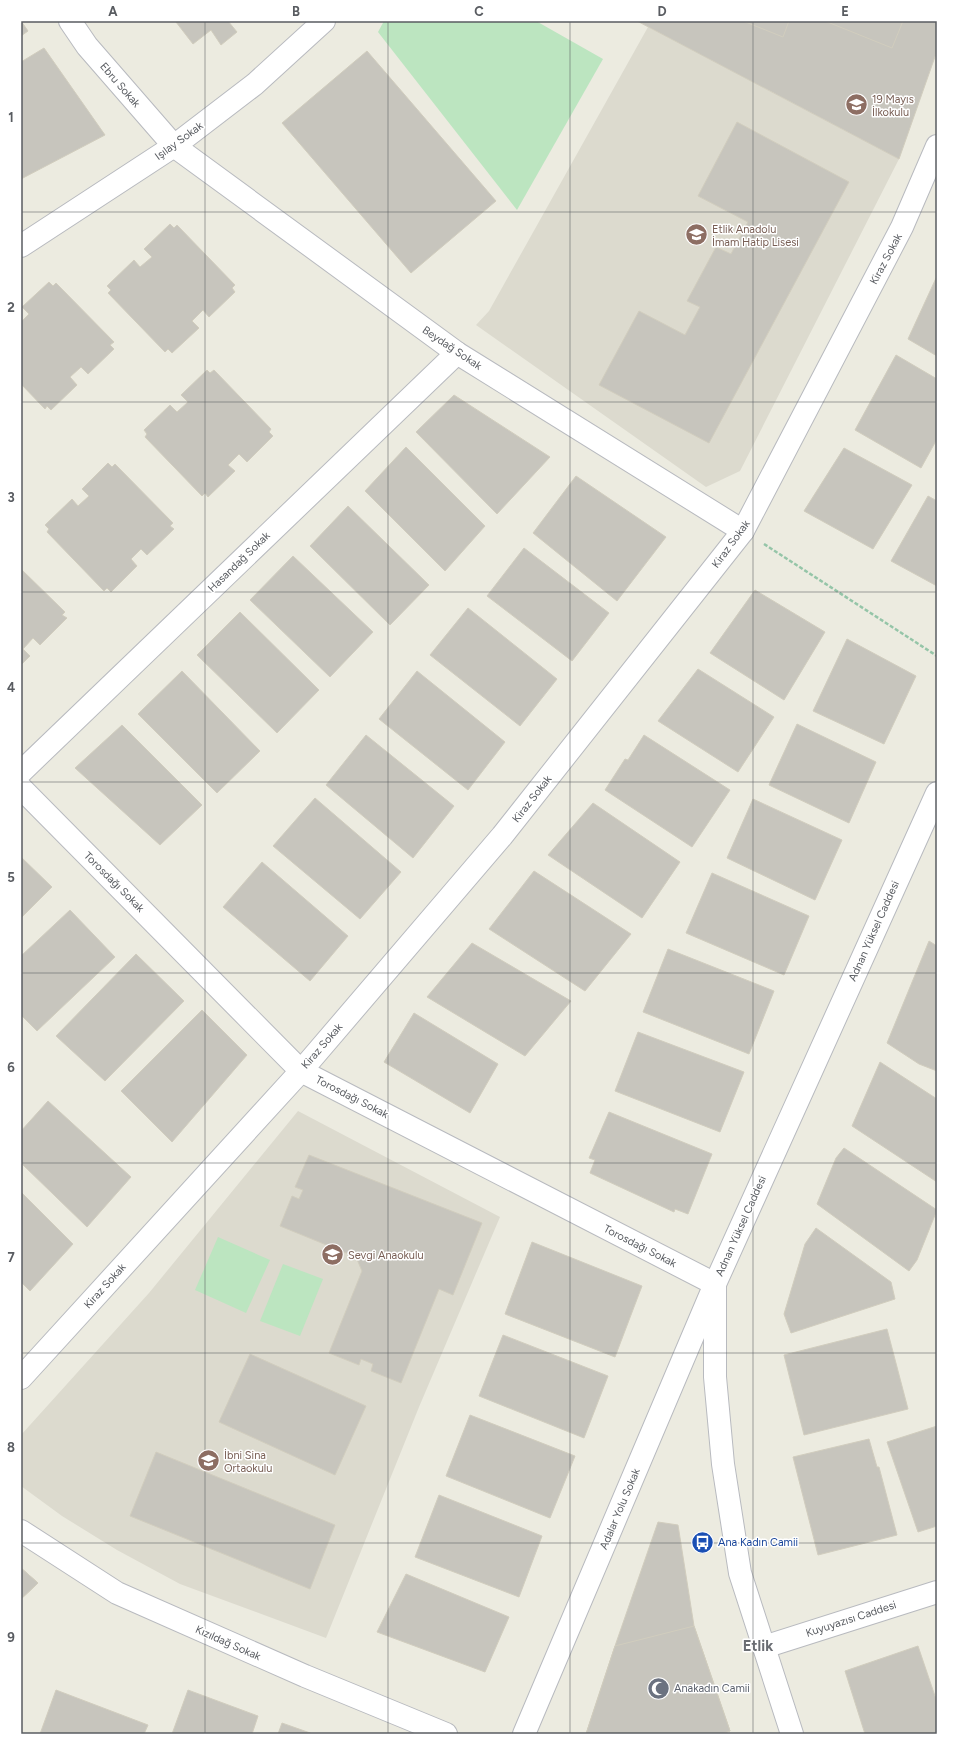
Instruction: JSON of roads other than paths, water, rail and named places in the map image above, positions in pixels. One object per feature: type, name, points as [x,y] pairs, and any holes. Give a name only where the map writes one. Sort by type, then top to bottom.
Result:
[{"type":"street","name":"Ebru Sokak","points":[[70,21],[87,46],[174,146]]},
{"type":"street","name":"Işılay Sokak","points":[[21,246],[174,146],[255,84],[324,21]]},
{"type":"street","name":"Beydağ Sokak","points":[[174,146],[457,353],[743,531]]},
{"type":"street","name":"Kiraz Sokak","points":[[21,1378],[301,1071],[502,836],[743,531],[902,227],[937,146]]},
{"type":"street","name":"Hasandağ Sokak","points":[[21,772],[457,353]]},
{"type":"street","name":"Torosdağı Sokak","points":[[21,788],[301,1071],[715,1284]]},
{"type":"street","name":"Adnan Yüksel Caddesi","points":[[792,1734],[740,1573],[723,1464],[715,1377],[715,1284],[937,793]]},
{"type":"street","name":"Adalar Yolu Sokak","points":[[524,1734],[715,1284]]},
{"type":"street","name":"Kızıldağ Sokak","points":[[21,1531],[117,1593],[305,1676],[446,1734]]},
{"type":"street","name":"Kuyuyazısı Caddesi","points":[[764,1647],[937,1592]]},
{"type":"place","name":"19 Mayıs İlkokulu","points":[[857,105]]},
{"type":"place","name":"Etlik Anadolu İmam Hatip Lisesi","points":[[696,235]]},
{"type":"place","name":"Sevgi Anaokulu","points":[[332,1255]]},
{"type":"place","name":"İbni Sina Ortaokulu","points":[[209,1461]]},
{"type":"place","name":"Ana Kadın Camii","points":[[703,1542]]},
{"type":"place","name":"Anakadın Camii","points":[[658,1688]]},
{"type":"district","name":"Etlik","points":[[758,1646]]}]
